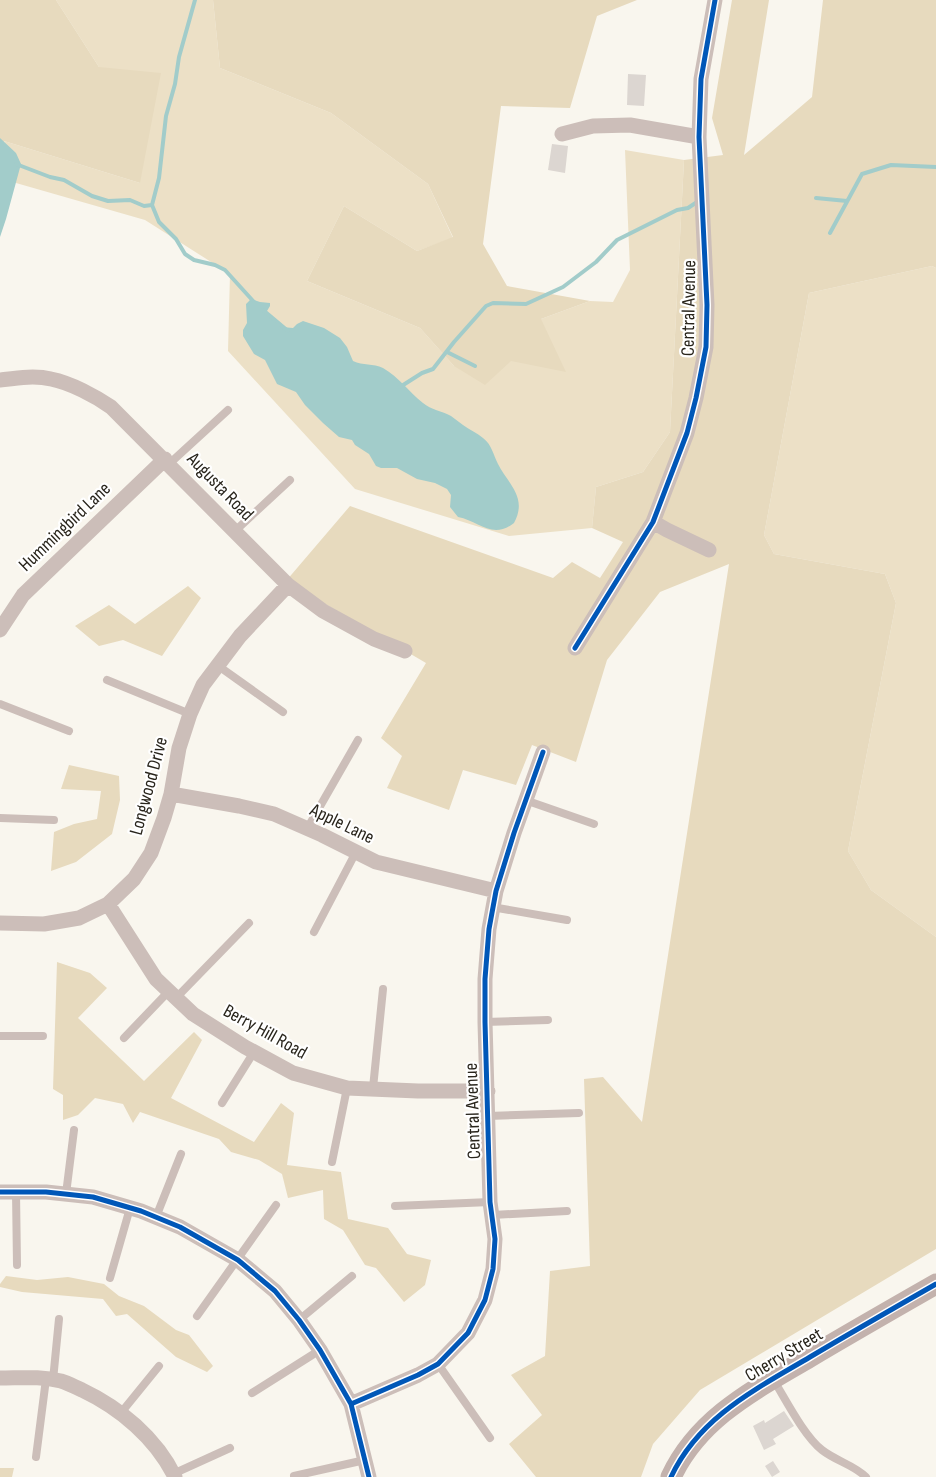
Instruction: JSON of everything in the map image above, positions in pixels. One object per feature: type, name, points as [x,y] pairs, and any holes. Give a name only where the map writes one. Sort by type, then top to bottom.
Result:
[{"type":"street","name":"Central Avenue","points":[[575,648],[654,522],[687,433],[696,398],[706,347],[706,277],[698,137],[700,79],[715,0]]},
{"type":"street","points":[[562,134],[593,126],[630,125],[698,137]]},
{"type":"street","name":"Augusta Road","points":[[0,380],[51,378],[90,393],[112,407],[288,585],[323,611],[374,639],[405,651]]},
{"type":"street","name":"Hummingbird Lane","points":[[0,630],[23,595],[167,462]]},
{"type":"street","points":[[654,522],[709,550]]},
{"type":"street","name":"Longwood Drive","points":[[0,922],[44,924],[79,918],[108,904],[134,879],[151,853],[171,794],[179,748],[190,714],[203,685],[240,636],[288,585]]},
{"type":"street","name":"Central Avenue","points":[[351,1404],[418,1375],[438,1364],[468,1333],[485,1300],[493,1269],[495,1239],[492,1208],[485,1022],[485,979],[492,907],[525,800],[543,752]]},
{"type":"street","name":"Apple Lane","points":[[171,794],[274,814],[376,862],[496,891]]},
{"type":"street","name":"Berry Hill Road","points":[[108,904],[156,979],[193,1014],[254,1052],[293,1073],[346,1088],[488,1091]]},
{"type":"street","points":[[0,1192],[66,1194],[93,1197],[130,1208],[180,1227],[238,1260],[275,1291],[320,1350],[351,1404],[369,1477]]},
{"type":"street","name":"Cherry Street","points":[[671,1477],[679,1460],[712,1422],[732,1404],[936,1284]]},
{"type":"street","points":[[0,1378],[37,1377],[50,1379],[63,1382],[103,1400],[144,1433],[174,1476]]},
{"type":"lane","points":[[167,462],[228,410]]},
{"type":"lane","points":[[235,531],[290,480]]},
{"type":"lane","points":[[217,665],[283,712]]},
{"type":"lane","points":[[107,680],[190,714]]},
{"type":"lane","points":[[0,704],[69,730]]},
{"type":"lane","points":[[307,829],[358,740]]},
{"type":"lane","points":[[525,800],[594,824]]},
{"type":"lane","points":[[0,818],[54,820]]},
{"type":"lane","points":[[314,932],[356,852]]},
{"type":"lane","points":[[492,907],[567,920]]},
{"type":"lane","points":[[124,1038],[173,995],[249,923]]},
{"type":"lane","points":[[373,1088],[383,989]]},
{"type":"lane","points":[[485,1022],[548,1020]]},
{"type":"lane","points":[[0,1036],[43,1036]]},
{"type":"lane","points":[[222,1103],[254,1052]]},
{"type":"lane","points":[[332,1162],[346,1088]]},
{"type":"lane","points":[[488,1116],[579,1113]]},
{"type":"lane","points":[[66,1194],[74,1130]]},
{"type":"lane","points":[[156,1217],[181,1154]]},
{"type":"lane","points":[[16,1192],[16,1264]]},
{"type":"lane","points":[[197,1316],[276,1205]]},
{"type":"lane","points":[[395,1206],[567,1212]]},
{"type":"lane","points":[[110,1278],[130,1208]]},
{"type":"lane","points":[[299,1320],[352,1276]]},
{"type":"lane","points":[[36,1457],[59,1319]]},
{"type":"lane","points":[[252,1393],[320,1350]]},
{"type":"lane","points":[[438,1364],[490,1438]]},
{"type":"lane","points":[[120,1414],[159,1366]]},
{"type":"lane","points":[[772,1379],[815,1444],[823,1451],[851,1466],[866,1477]]},
{"type":"lane","points":[[174,1476],[230,1448]]},
{"type":"lane","points":[[294,1476],[365,1460]]},
{"type":"shaded area","points":[[0,0],[56,0],[99,67],[161,73],[140,183],[4,141],[0,230]]},
{"type":"shaded area","points":[[56,0],[213,0],[220,68],[331,113],[428,184],[453,238],[417,251],[344,206],[307,281],[420,328],[454,366],[541,319],[590,301],[613,302],[630,270],[625,150],[684,160],[670,432],[643,472],[596,487],[592,528],[509,536],[355,489],[228,351],[230,274],[145,220],[16,183],[4,141],[140,183],[99,67]]},
{"type":"shaded area","points":[[213,0],[637,0],[597,16],[570,108],[501,106],[483,244],[507,286],[590,301],[541,319],[566,372],[511,361],[485,385],[454,366],[420,328],[307,281],[344,206],[417,251],[453,237],[428,184],[331,113],[220,68]]},
{"type":"shaded area","points":[[732,0],[769,0],[744,155],[812,97],[823,0],[936,0],[936,268],[932,266],[809,293],[764,535],[774,554],[885,574],[896,603],[848,851],[871,890],[936,937],[936,1249],[700,1390],[653,1444],[641,1477],[536,1477],[509,1444],[542,1415],[511,1375],[545,1356],[550,1271],[590,1266],[584,1079],[603,1077],[642,1122],[729,564],[660,592],[607,660],[576,762],[532,745],[516,785],[463,770],[449,810],[387,788],[402,756],[381,738],[426,663],[286,581],[350,506],[553,578],[572,562],[600,578],[623,542],[592,528],[596,487],[643,472],[670,432],[684,160],[723,155],[712,118]]},
{"type":"shaded area","points":[[932,266],[936,268],[936,937],[871,890],[848,851],[896,603],[885,574],[774,554],[764,535],[809,293]]},
{"type":"shaded area","points":[[188,586],[201,598],[162,656],[123,640],[99,646],[75,626],[109,605],[135,624]]},
{"type":"shaded area","points":[[69,765],[119,776],[120,800],[112,834],[76,862],[51,871],[54,832],[74,824],[97,819],[101,791],[61,789]]},
{"type":"shaded area","points":[[57,962],[90,973],[107,988],[78,1018],[144,1081],[194,1032],[202,1040],[171,1098],[254,1142],[281,1103],[294,1113],[287,1165],[341,1172],[348,1219],[388,1228],[407,1254],[431,1260],[425,1285],[404,1302],[376,1268],[365,1265],[343,1230],[324,1219],[323,1190],[288,1198],[282,1174],[259,1160],[231,1152],[219,1139],[140,1112],[133,1123],[123,1104],[95,1098],[78,1115],[63,1120],[63,1095],[53,1089]]},
{"type":"shaded area","points":[[6,1276],[37,1280],[68,1277],[104,1284],[119,1296],[144,1306],[176,1330],[189,1335],[213,1366],[207,1372],[176,1357],[127,1314],[116,1316],[103,1299],[22,1292],[0,1287]]},
{"type":"shaded area","points":[[0,1468],[14,1468],[12,1477],[0,1477]]},
{"type":"water","points":[[0,138],[16,153],[21,164],[0,237]]},
{"type":"water","points":[[251,299],[270,303],[267,314],[282,327],[293,328],[303,321],[324,328],[340,338],[347,347],[353,361],[383,368],[426,405],[451,416],[483,438],[490,447],[518,498],[518,514],[514,523],[506,528],[492,530],[458,517],[450,507],[451,495],[447,489],[435,483],[417,479],[397,468],[381,468],[376,466],[369,454],[355,445],[352,440],[339,437],[305,405],[296,392],[277,384],[265,360],[254,354],[243,336],[243,330],[247,323],[246,304]]},
{"type":"building","points":[[628,74],[646,75],[644,106],[627,105]]},
{"type":"building","points":[[552,144],[568,146],[565,173],[548,170]]},
{"type":"building","points":[[784,1411],[794,1426],[773,1439],[776,1444],[764,1450],[753,1426],[764,1420],[765,1423]]},
{"type":"building","points":[[773,1461],[780,1472],[772,1477],[765,1466]]},
{"type":"waterway","points":[[195,0],[179,57],[175,84],[166,116],[159,178],[152,205],[159,222],[176,239],[185,254],[194,260],[215,265],[225,270],[254,302]]},
{"type":"waterway","points":[[16,164],[50,177],[64,180],[92,196],[108,201],[130,200],[144,206],[152,205]]},
{"type":"waterway","points":[[830,233],[862,174],[891,165],[936,167]]},
{"type":"waterway","points":[[816,198],[847,201]]},
{"type":"waterway","points":[[400,387],[422,373],[433,369],[486,306],[493,303],[526,304],[563,287],[596,262],[617,240],[677,210],[688,208],[697,202]]},
{"type":"waterway","points":[[263,310],[288,331]]},
{"type":"waterway","points":[[447,352],[475,366]]},
{"type":"cycle path","points":[[575,648],[653,522],[687,433],[696,398],[706,347],[707,305],[699,137],[701,79],[715,0]]},
{"type":"cycle path","points":[[351,1404],[418,1375],[438,1364],[468,1333],[485,1300],[493,1269],[495,1239],[490,1202],[485,1022],[485,979],[489,929],[496,891],[514,833],[543,752]]},
{"type":"cycle path","points":[[0,1192],[46,1192],[93,1197],[141,1211],[180,1227],[238,1260],[275,1291],[320,1350],[351,1404],[369,1477]]},
{"type":"cycle path","points":[[671,1477],[697,1437],[731,1406],[769,1381],[936,1284]]}]
